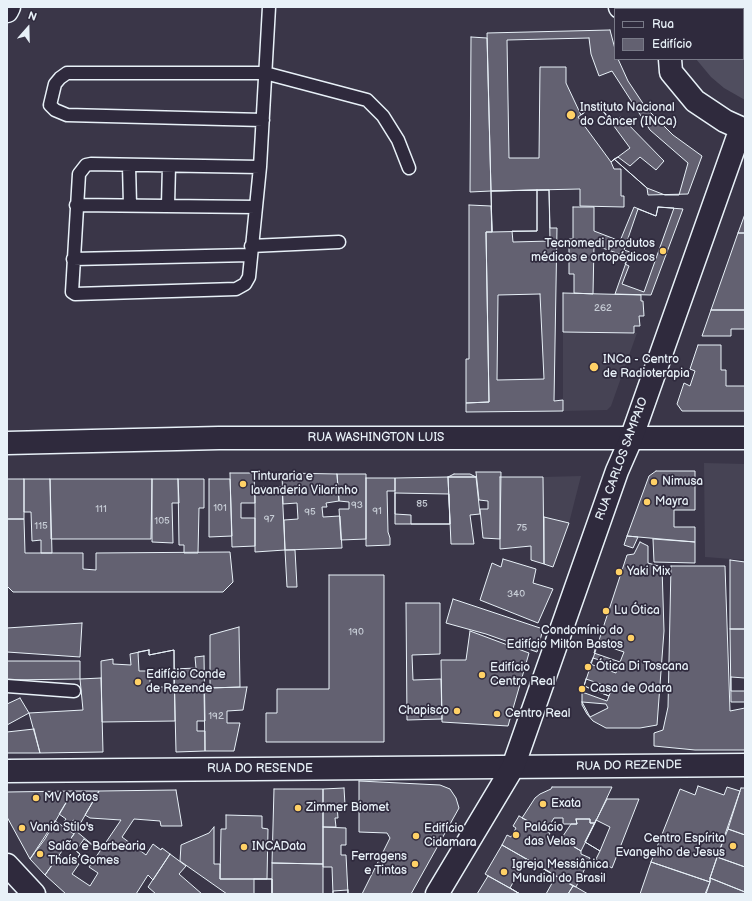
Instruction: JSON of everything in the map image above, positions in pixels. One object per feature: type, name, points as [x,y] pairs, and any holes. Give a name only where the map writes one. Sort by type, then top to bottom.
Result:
[{"type":"street","points":[[7,11],[9,7]]},
{"type":"street","points":[[669,63],[695,101],[711,113],[743,129]]},
{"type":"street","name":"RUA CARLOS SAMPAIO","points":[[437,894],[513,767],[617,471],[631,439],[743,129]]},
{"type":"street","name":"RUA WASHINGTON LUIS","points":[[7,443],[219,438],[745,438]]},
{"type":"street","name":"RUA DO REZENDE","points":[[513,767],[745,765]]},
{"type":"street","name":"RUA DO RESENDE","points":[[7,771],[513,767]]},
{"type":"street","points":[[8,869],[34,894]]},
{"type":"lane","points":[[260,167],[91,164],[86,166],[79,174],[71,288],[75,294],[236,289],[245,284],[249,277],[250,251],[260,167],[269,7]]},
{"type":"lane","points":[[263,120],[67,115],[55,110],[50,104],[55,84],[67,73],[265,73],[367,100],[383,116],[398,140],[409,168]]},
{"type":"lane","points":[[129,165],[130,205]]},
{"type":"lane","points":[[168,205],[169,166]]},
{"type":"lane","points":[[76,205],[256,207]]},
{"type":"lane","points":[[72,259],[250,251],[339,242]]},
{"type":"lane","points":[[7,686],[74,691]]},
{"type":"shaded area","points":[[745,7],[745,100],[724,88],[711,77],[697,60],[744,60],[744,8],[678,8]]},
{"type":"shaded area","name":"INCa - Centro de Radioterapia","points":[[563,332],[637,333],[611,406],[607,410],[563,411]]},
{"type":"shaded area","points":[[704,463],[745,464],[745,560],[705,557]]},
{"type":"shaded area","points":[[581,476],[569,523],[544,517],[543,477]]},
{"type":"building","name":"Instituto Nacional do Câncer (INCa)","points":[[610,30],[614,45],[614,60],[618,60],[628,81],[646,108],[673,135],[702,156],[688,194],[648,195],[647,188],[614,159],[611,162],[614,169],[621,169],[621,196],[624,196],[624,207],[580,206],[580,189],[491,191],[487,33]]},
{"type":"building","points":[[471,37],[487,38],[491,191],[470,192]]},
{"type":"building","points":[[589,38],[591,54],[599,76],[612,71],[650,130],[688,163],[679,195],[665,195],[647,188],[614,159],[618,157],[630,166],[640,157],[656,170],[664,161],[621,117],[612,122],[597,103],[581,115],[566,83],[566,67],[540,67],[539,158],[509,158],[507,40]]},
{"type":"building","points":[[597,103],[630,148],[611,162],[578,117]]},
{"type":"building","points":[[537,190],[537,231],[492,232],[491,191]]},
{"type":"building","points":[[537,190],[549,190],[550,241],[513,242],[512,231],[537,231]]},
{"type":"building","points":[[549,190],[550,228],[557,228],[554,401],[563,400],[563,411],[466,412],[466,403],[489,402],[486,232],[492,232],[491,191]]},
{"type":"building","points":[[469,205],[491,206],[492,232],[486,232],[489,402],[466,403],[466,359],[469,359]]},
{"type":"building","points":[[573,207],[594,207],[594,231],[620,241],[634,207],[656,216],[658,207],[683,209],[651,295],[615,294],[628,257],[594,245],[593,294],[574,293],[574,274],[569,274],[569,239],[573,239]]},
{"type":"building","points":[[658,207],[674,208],[644,292],[622,284],[629,266],[625,264],[630,252],[624,250],[638,209],[656,216]]},
{"type":"building","points":[[745,214],[745,233],[738,233]]},
{"type":"building","points":[[738,233],[745,233],[745,310],[711,310]]},
{"type":"building","points":[[563,293],[641,295],[644,316],[639,316],[640,326],[634,326],[634,333],[563,332]]},
{"type":"building","points":[[540,294],[544,379],[497,380],[498,295]]},
{"type":"building","points":[[711,310],[745,310],[745,329],[731,329],[731,336],[702,336]]},
{"type":"building","points":[[698,345],[721,345],[721,370],[726,370],[726,386],[745,386],[745,411],[682,411],[677,404],[684,383],[690,386],[695,371],[690,369]]},
{"type":"building","points":[[656,471],[695,471],[695,510],[674,510],[674,527],[695,527],[695,542],[627,536],[649,476]]},
{"type":"building","points":[[476,472],[501,472],[500,539],[483,538],[480,509],[488,509],[488,501],[479,500]]},
{"type":"building","points":[[230,473],[254,473],[255,503],[241,503],[241,518],[255,518],[255,546],[232,547]]},
{"type":"building","points":[[282,473],[337,474],[339,501],[326,503],[327,507],[322,507],[323,517],[340,516],[342,548],[285,550],[284,520],[298,519],[297,503],[283,504]]},
{"type":"building","points":[[337,474],[366,474],[366,539],[341,540],[339,509],[349,509],[349,502],[339,501]]},
{"type":"building","points":[[454,474],[470,474],[476,477],[448,477]]},
{"type":"building","points":[[448,477],[476,477],[480,514],[470,515],[474,544],[451,544]]},
{"type":"building","points":[[448,477],[450,524],[395,524],[395,478]]},
{"type":"building","points":[[500,477],[543,477],[544,564],[531,560],[531,546],[500,549]]},
{"type":"building","points":[[366,478],[395,478],[395,491],[387,491],[388,532],[390,545],[366,546]]},
{"type":"building","points":[[7,479],[24,479],[24,519],[7,519]]},
{"type":"building","points":[[24,479],[50,479],[52,553],[41,553],[41,540],[32,541],[31,512],[24,512]]},
{"type":"building","points":[[50,479],[152,479],[151,539],[51,539]]},
{"type":"building","points":[[152,479],[178,479],[179,503],[172,503],[173,543],[152,542]]},
{"type":"building","points":[[178,479],[204,479],[204,508],[199,508],[198,553],[184,553],[184,545],[179,545]]},
{"type":"building","points":[[209,479],[230,479],[232,536],[209,537]]},
{"type":"building","points":[[255,487],[282,487],[285,550],[255,552]]},
{"type":"building","points":[[395,493],[449,494],[450,524],[411,524],[411,515],[395,514]]},
{"type":"building","points":[[544,517],[569,523],[553,567],[544,564]]},
{"type":"building","points":[[7,519],[24,519],[25,553],[83,553],[83,569],[96,570],[96,553],[230,552],[233,582],[223,592],[13,592],[7,586]]},
{"type":"building","points":[[627,536],[638,537],[633,548],[624,545]]},
{"type":"building","points":[[653,539],[695,542],[695,563],[654,562]]},
{"type":"building","name":"Condomínio do Edifício Milton Bastos","points":[[640,542],[648,546],[648,563],[662,567],[664,631],[657,725],[640,728],[606,728],[593,721],[587,714],[582,705],[582,692],[627,555],[634,554]]},
{"type":"building","points":[[285,550],[295,550],[297,587],[287,587]]},
{"type":"building","points":[[503,559],[536,569],[533,583],[553,589],[538,623],[480,600],[492,563],[501,567]]},
{"type":"building","points":[[730,560],[745,562],[745,629],[730,629]]},
{"type":"building","points":[[671,566],[725,566],[730,711],[745,708],[745,750],[695,750],[654,746],[654,733],[663,730],[668,707]]},
{"type":"building","points":[[329,575],[384,575],[384,742],[266,742],[266,713],[277,713],[277,689],[329,689]]},
{"type":"building","points":[[453,599],[543,629],[537,652],[486,634],[446,623]]},
{"type":"building","points":[[406,603],[440,603],[440,654],[412,655],[413,680],[441,679],[442,719],[407,720]]},
{"type":"building","points":[[82,623],[80,657],[7,652],[7,628]]},
{"type":"building","points":[[239,627],[240,687],[210,688],[210,635]]},
{"type":"building","points":[[730,629],[745,629],[745,702],[731,702]]},
{"type":"building","name":"Edifício Centro Real","points":[[470,631],[529,653],[508,726],[442,722],[441,660],[466,660]]},
{"type":"building","points":[[597,643],[624,652],[620,662],[594,653]]},
{"type":"building","name":"Edifício Conde de Rezende","points":[[149,650],[149,655],[174,650],[175,721],[102,722],[101,661],[113,659],[113,664],[131,665],[130,654]]},
{"type":"building","points":[[149,650],[149,655],[174,650],[174,687],[150,687],[150,671],[139,671],[138,652]]},
{"type":"building","points":[[204,656],[205,721],[197,721],[197,731],[205,731],[205,751],[176,752],[174,669],[196,668],[195,657]]},
{"type":"building","points":[[593,658],[618,666],[616,673],[590,664]]},
{"type":"building","points":[[7,661],[80,661],[80,679],[7,680]]},
{"type":"building","points":[[731,677],[745,678],[745,691],[731,691]]},
{"type":"building","points":[[101,678],[103,752],[40,753],[29,713],[83,710],[80,679]]},
{"type":"building","points":[[586,679],[612,688],[609,696],[584,686]]},
{"type":"building","points":[[584,686],[609,696],[607,701],[582,692]]},
{"type":"building","points":[[247,687],[243,710],[227,711],[227,723],[240,723],[234,751],[205,751],[204,688]]},
{"type":"building","points":[[20,698],[29,713],[7,725],[7,704]]},
{"type":"building","points":[[582,702],[606,704],[608,708],[590,717]]},
{"type":"building","points":[[34,729],[40,753],[7,753],[7,732]]},
{"type":"building","name":"Edifício Cidamara","points":[[359,781],[440,785],[450,789],[456,798],[459,808],[411,894],[362,894],[390,838],[387,833],[359,832]]},
{"type":"building","points":[[698,786],[724,795],[727,787],[740,791],[710,878],[710,882],[651,862],[680,789],[695,795]]},
{"type":"building","points":[[552,787],[612,787],[595,823],[590,823],[590,819],[576,819],[577,824],[563,824],[563,818],[554,818],[546,831],[522,818],[535,798]]},
{"type":"building","points":[[344,788],[345,805],[337,806],[338,818],[335,818],[336,827],[323,827],[323,789]]},
{"type":"building","points":[[741,788],[745,788],[745,835],[728,829]]},
{"type":"building","name":"Zimmer Biomet","points":[[274,789],[323,789],[323,864],[272,863]]},
{"type":"building","points":[[176,790],[182,826],[161,826],[160,821],[134,819],[122,837],[146,855],[153,844],[170,854],[153,880],[148,875],[136,894],[66,894],[45,875],[59,855],[69,864],[75,862],[80,854],[67,844],[76,831],[100,851],[121,820],[90,818],[85,815],[99,791]]},
{"type":"building","points":[[73,791],[45,839],[30,859],[7,817],[7,792]]},
{"type":"building","points":[[73,791],[99,791],[80,824],[73,820],[68,830],[62,825],[66,819],[59,814]]},
{"type":"building","points":[[607,799],[639,799],[612,868],[596,859],[600,851],[585,842]]},
{"type":"building","name":"INCAData","points":[[226,815],[262,816],[262,828],[268,829],[267,879],[220,879],[221,829],[226,829]]},
{"type":"building","points":[[519,816],[550,833],[547,838],[558,845],[561,839],[581,851],[581,854],[590,858],[576,887],[502,845],[507,835],[511,837],[516,828],[513,826]]},
{"type":"building","points":[[576,819],[590,819],[590,823],[595,823],[581,851],[561,839],[571,824],[577,824]]},
{"type":"building","points":[[596,820],[610,827],[600,851],[585,842]]},
{"type":"building","points":[[55,821],[74,834],[45,875],[30,859]]},
{"type":"building","points":[[214,827],[214,864],[220,864],[220,879],[272,879],[272,894],[227,894],[180,861],[181,845],[209,833]]},
{"type":"building","points":[[323,827],[346,828],[346,845],[341,845],[341,855],[346,855],[348,894],[333,894],[332,867],[323,867]]},
{"type":"building","name":"Centro Espírita Evangelho de Jesus","points":[[728,829],[745,835],[745,867],[717,857]]},
{"type":"building","points":[[84,839],[100,851],[89,867],[98,873],[90,886],[72,874],[79,864],[75,862],[80,854],[76,851]]},
{"type":"building","points":[[502,845],[573,886],[568,894],[520,894],[485,874]]},
{"type":"building","points":[[170,854],[186,866],[179,874],[202,894],[156,894],[148,887]]},
{"type":"building","points":[[717,857],[745,867],[745,892],[710,878]]},
{"type":"building","points":[[526,859],[556,876],[546,894],[520,894],[510,888]]},
{"type":"building","points":[[651,862],[710,882],[706,894],[640,894]]},
{"type":"building","points":[[272,863],[323,864],[323,894],[272,894]]},
{"type":"building","points":[[488,876],[510,888],[520,894],[477,894]]},
{"type":"building","points":[[710,878],[745,892],[745,894],[705,894]]},
{"type":"building","points":[[254,879],[272,879],[272,894],[254,894]]},
{"type":"building","points":[[573,886],[576,887],[588,894],[568,894]]},
{"type":"building","points":[[348,890],[348,894],[333,894],[333,891]]},
{"type":"place","name":"Instituto Nacional do Câncer (INCa)","points":[[571,115]]},
{"type":"place","name":"Tecnomedi produtos médicos e ortopédicos","points":[[663,251]]},
{"type":"place","name":"INCa - Centro de Radioterapia","points":[[594,367]]},
{"type":"place","name":"Nimusa","points":[[654,482]]},
{"type":"place","name":"Tinturaria e lavanderia Vilarinho","points":[[243,484]]},
{"type":"place","name":"Mayra","points":[[647,502]]},
{"type":"place","name":"Yaki Mix","points":[[619,572]]},
{"type":"place","name":"Lu Ótica","points":[[606,611]]},
{"type":"place","name":"Condomínio do Edifício Milton Bastos","points":[[631,638]]},
{"type":"place","name":"Ótica Di Toscana","points":[[588,667]]},
{"type":"place","name":"Edifício Centro Real","points":[[482,675]]},
{"type":"place","name":"Edifício Conde de Rezende","points":[[138,682]]},
{"type":"place","name":"Casa de Odara","points":[[582,689]]},
{"type":"place","name":"Chapisco","points":[[457,711]]},
{"type":"place","name":"Centro Real","points":[[497,714]]},
{"type":"place","name":"MV Motos","points":[[36,798]]},
{"type":"place","name":"Exata","points":[[543,804]]},
{"type":"place","name":"Zimmer Biomet","points":[[298,808]]},
{"type":"place","name":"Vania Stilo's","points":[[22,828]]},
{"type":"place","name":"Palácio das Velas","points":[[516,835]]},
{"type":"place","name":"Edifício Cidamara","points":[[416,836]]},
{"type":"place","name":"Centro Espírita Evangelho de Jesus","points":[[733,846]]},
{"type":"place","name":"INCAData","points":[[244,847]]},
{"type":"place","name":"Salão e Barbearia Thaís Gomes","points":[[40,854]]},
{"type":"place","name":"Ferragens e Tintas","points":[[415,864]]},
{"type":"place","name":"Igreja Messiânica Mundial do Brasil","points":[[504,872]]}]
